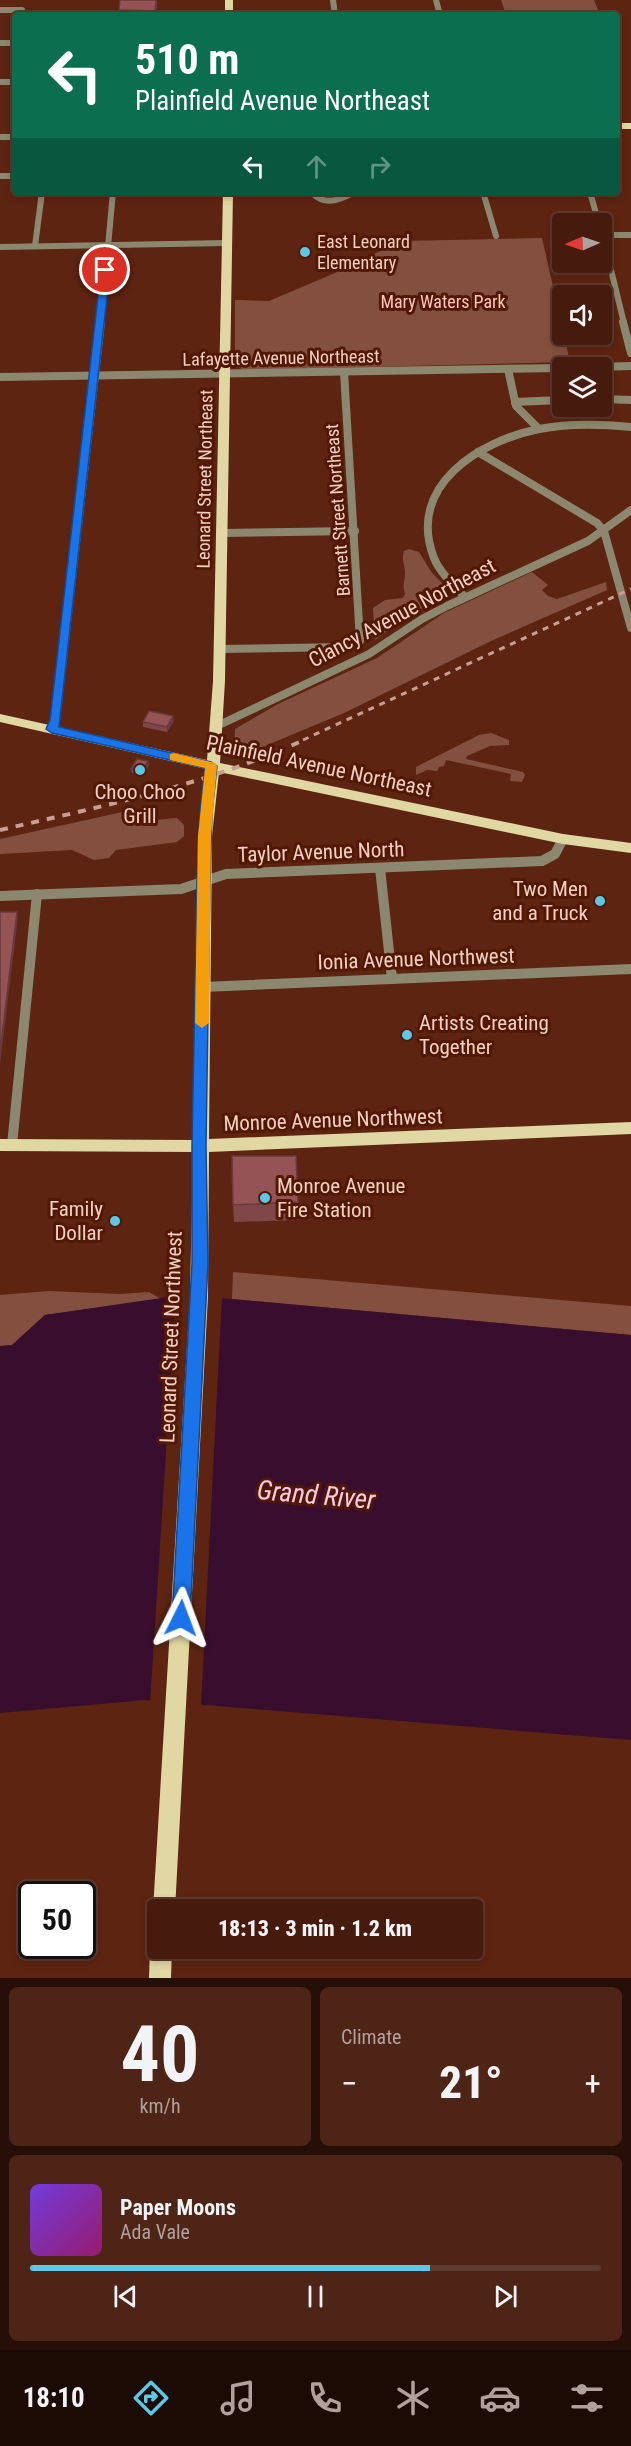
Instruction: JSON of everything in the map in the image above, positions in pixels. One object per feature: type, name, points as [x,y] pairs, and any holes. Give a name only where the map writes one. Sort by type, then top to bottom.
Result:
[{"type":"main road","name":"Leonard Street Northeast","points":[[211,766],[217,726],[220,649],[228,195]]},
{"type":"main road","name":"Plainfield Avenue Northeast","points":[[0,718],[211,766],[563,839],[631,848]]},
{"type":"main road","name":"Leonard Street Northwest","points":[[165,1899],[199,1296],[199,1146],[204,882],[206,813],[211,766]]},
{"type":"main road","name":"Monroe Avenue Northwest","points":[[6,1145],[199,1146],[631,1128]]},
{"type":"main road","points":[[160,1978],[161,1959]]},
{"type":"street","points":[[0,10],[22,12],[24,0]]},
{"type":"street","points":[[35,246],[42,195]]},
{"type":"street","points":[[52,729],[56,720],[95,376],[113,195]]},
{"type":"street","points":[[314,195],[318,199],[331,202],[350,195]]},
{"type":"street","points":[[484,195],[496,236]]},
{"type":"street","points":[[591,195],[596,213]]},
{"type":"street","points":[[612,234],[631,235]]},
{"type":"street","points":[[0,247],[227,243]]},
{"type":"street","points":[[612,273],[631,353]]},
{"type":"street","name":"Lafayette Avenue Northeast","points":[[612,367],[631,366]]},
{"type":"street","name":"Lafayette Avenue Northeast","points":[[0,377],[552,368]]},
{"type":"street","points":[[508,369],[515,402],[539,429]]},
{"type":"street","name":"Barnett Street Northeast","points":[[220,649],[356,645],[360,635],[344,372]]},
{"type":"street","points":[[612,399],[631,400]]},
{"type":"street","points":[[515,402],[552,400]]},
{"type":"street","points":[[465,597],[444,574],[434,558],[427,538],[427,520],[431,503],[444,480],[457,466],[501,441],[539,429],[581,425],[631,427]]},
{"type":"street","points":[[478,452],[597,523],[604,531],[631,628]]},
{"type":"street","name":"Clancy Avenue Northeast","points":[[217,726],[369,654],[422,619],[604,531],[631,510]]},
{"type":"street","points":[[222,533],[355,531]]},
{"type":"street","name":"Taylor Avenue North","points":[[0,896],[181,889],[226,874],[542,861],[555,854],[563,839]]},
{"type":"street","points":[[380,868],[393,979]]},
{"type":"street","points":[[6,1145],[37,894]]},
{"type":"street","name":"Ionia Avenue Northwest","points":[[203,987],[631,969]]},
{"type":"green space","points":[[501,0],[594,0],[599,12],[505,12]]},
{"type":"green space","name":"Mary Waters Park","points":[[542,238],[553,285],[552,345],[566,345],[569,357],[552,357],[552,362],[244,370],[235,366],[235,300],[269,301],[335,273],[401,241]]},
{"type":"green space","points":[[409,549],[419,552],[432,573],[443,584],[447,596],[409,615],[375,640],[373,608],[385,600],[403,598],[405,573],[403,554]]},
{"type":"green space","points":[[532,572],[548,585],[542,590],[548,596],[557,599],[606,582],[607,590],[491,641],[344,713],[241,756],[241,758],[234,754],[235,729],[278,704],[377,658],[444,613]]},
{"type":"green space","points":[[491,733],[509,740],[509,745],[490,746],[467,756],[466,759],[523,772],[525,775],[522,782],[510,781],[511,774],[446,760],[444,766],[439,767],[437,771],[427,770],[416,775],[416,767],[479,735]]},
{"type":"green space","points":[[127,811],[144,820],[177,818],[184,825],[184,836],[177,842],[116,850],[109,858],[94,860],[72,850],[0,854],[0,839]]},
{"type":"green space","points":[[233,1272],[631,1306],[631,1335],[232,1299]]},
{"type":"green space","points":[[49,1291],[119,1294],[149,1292],[161,1299],[45,1315],[12,1345],[0,1346],[0,1295]]},
{"type":"water","name":"Grand River","points":[[175,1296],[232,1299],[631,1335],[631,1740],[145,1700],[0,1713],[0,1346],[12,1345],[45,1315]]},
{"type":"pier","points":[[176,1295],[222,1296],[201,1707],[150,1703]]},
{"type":"building","points":[[120,0],[156,0],[155,11],[119,10]]},
{"type":"building","points":[[149,711],[173,716],[167,727],[143,722]]},
{"type":"building","points":[[137,759],[148,761],[142,771],[131,769]]},
{"type":"building","points":[[0,912],[17,912],[0,1052]]},
{"type":"building","name":"Monroe Avenue Fire Station","points":[[232,1156],[296,1156],[298,1202],[233,1205]]},
{"type":"railway","points":[[303,740],[631,589]]},
{"type":"railway","points":[[0,830],[117,803],[194,781],[232,769],[306,739]]},
{"type":"slow traffic","points":[[174,757],[211,766],[205,836],[202,1023]]},
{"type":"place","name":"East Leonard Elementary","points":[[305,252]]},
{"type":"place","name":"Choo Choo Grill","points":[[140,770]]},
{"type":"place","name":"Two Men and a Truck","points":[[600,901]]},
{"type":"place","name":"Artists Creating Together","points":[[407,1035]]},
{"type":"place","name":"Monroe Avenue Fire Station","points":[[265,1198]]},
{"type":"place","name":"Family Dollar","points":[[115,1221]]},
{"type":"route","points":[[105,270],[96,371],[56,720],[52,729],[211,766],[206,813],[204,882],[199,1146],[200,1263],[181,1618]]}]
